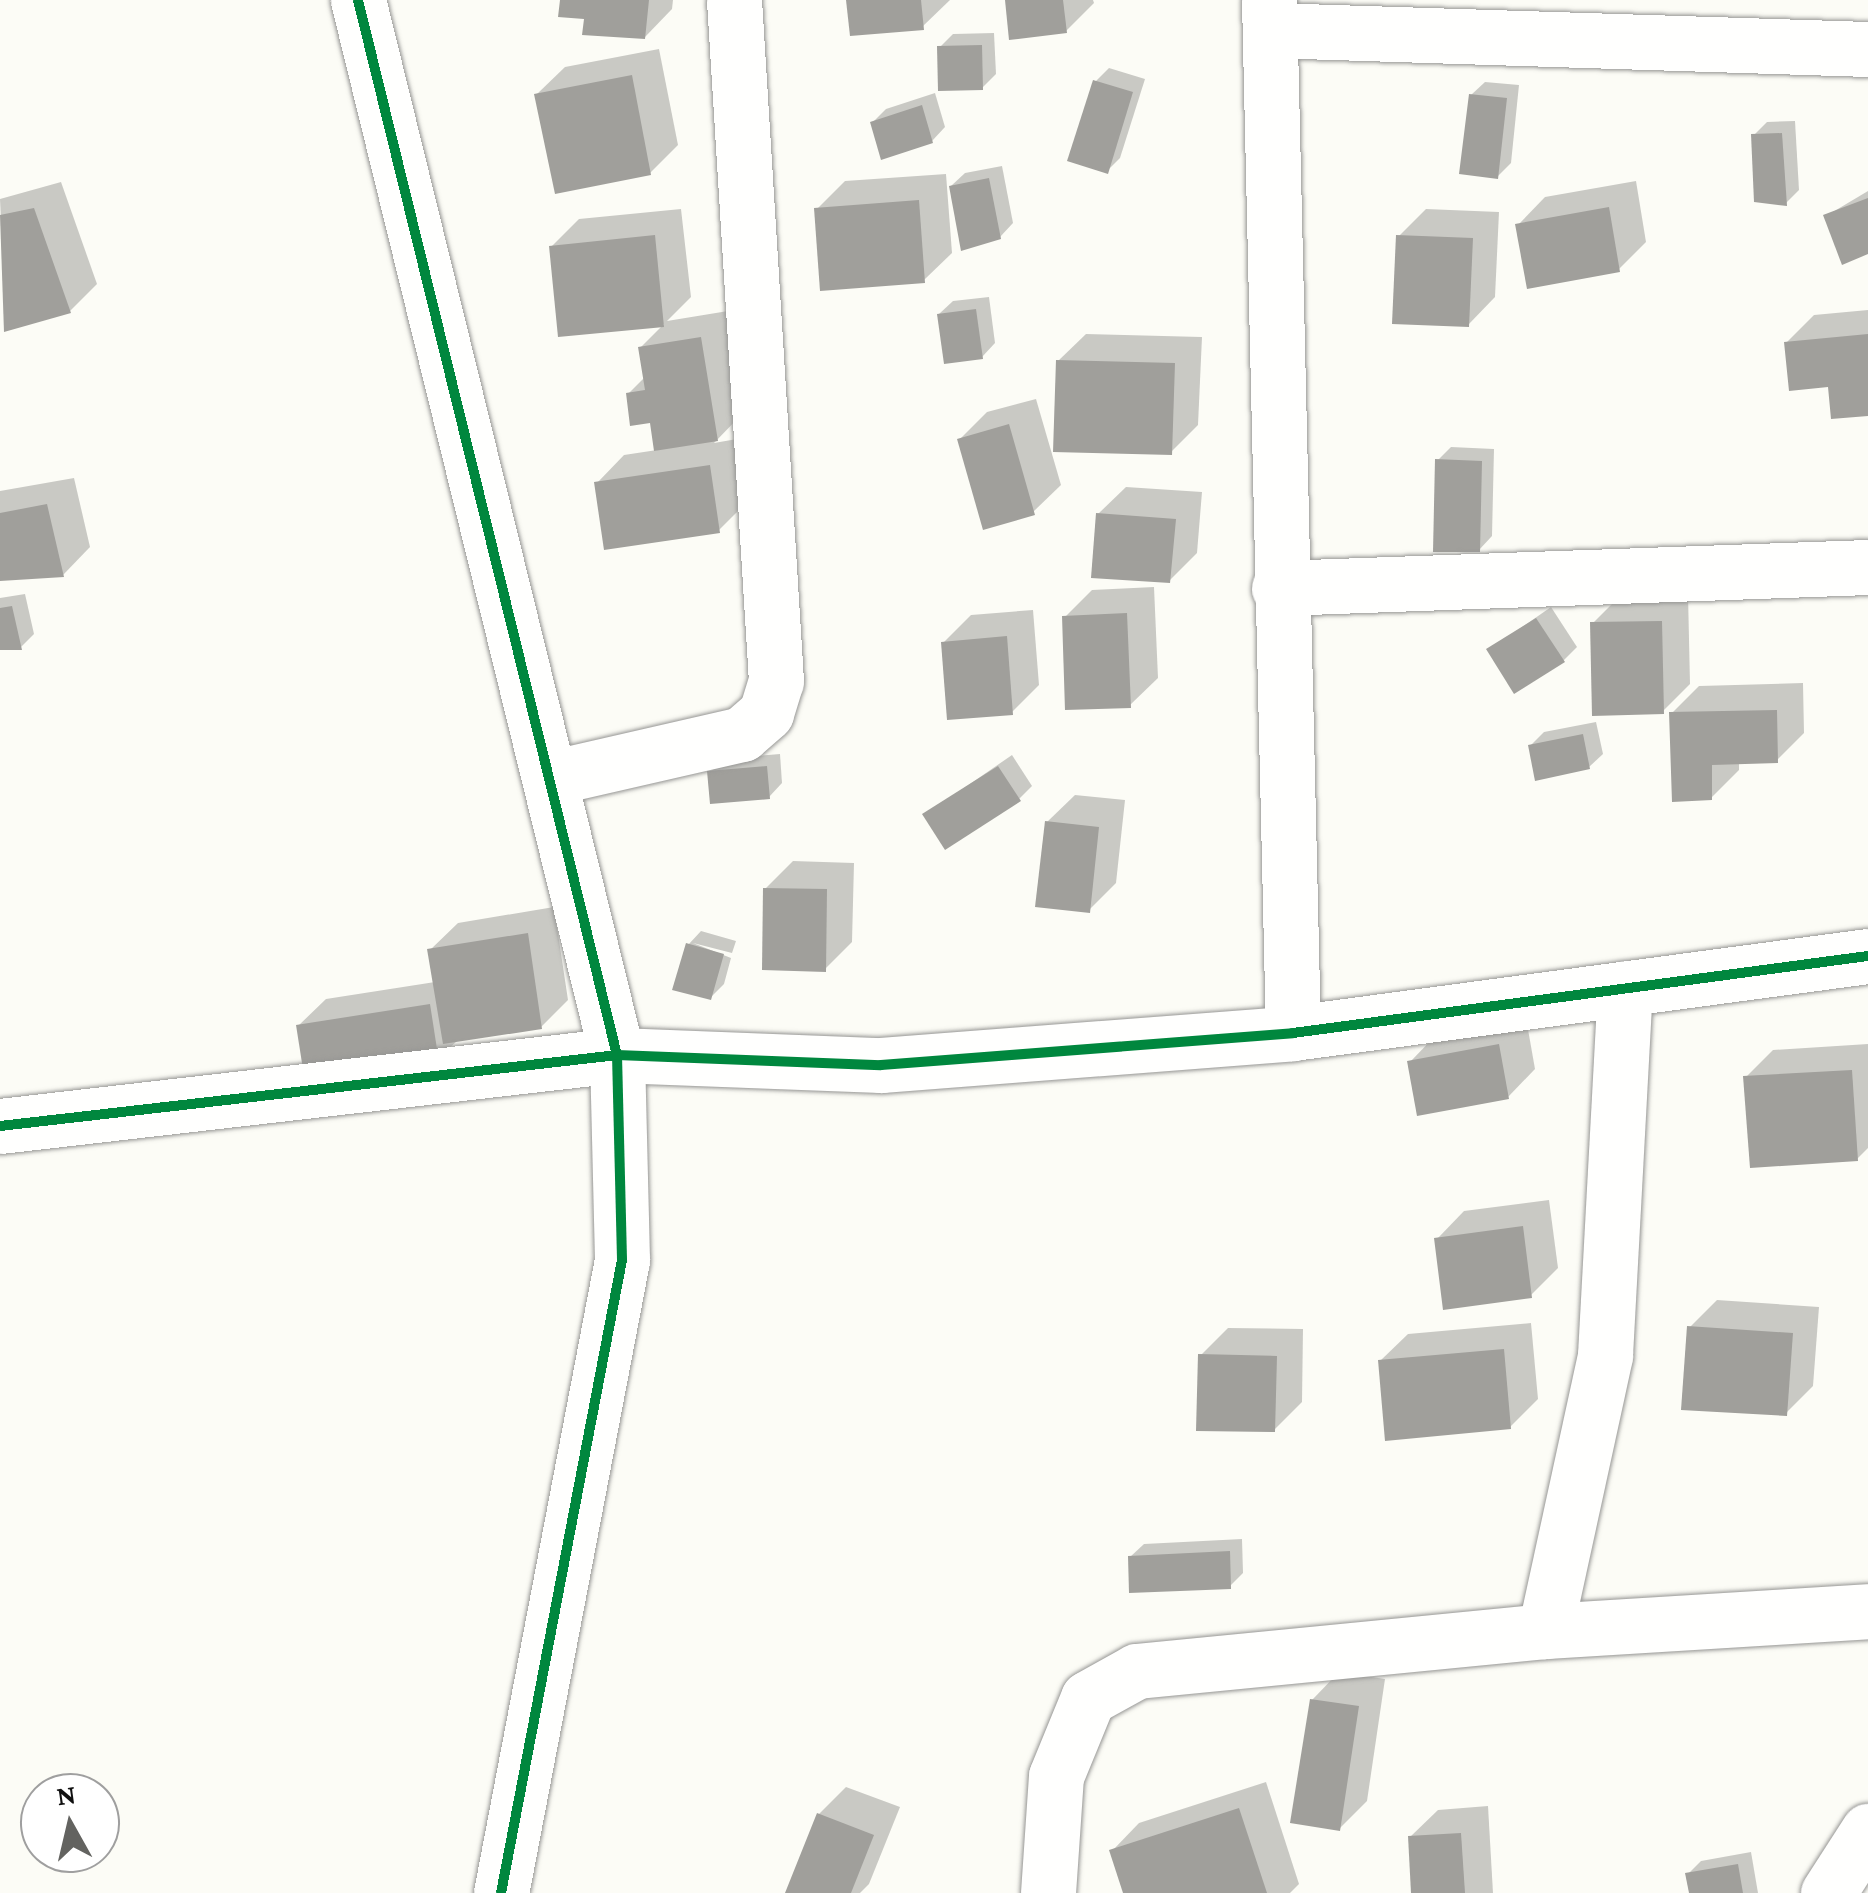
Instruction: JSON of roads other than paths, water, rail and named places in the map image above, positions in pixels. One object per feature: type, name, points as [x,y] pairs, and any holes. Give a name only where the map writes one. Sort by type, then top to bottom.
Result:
[{"type":"street","points":[[358,0],[617,1055],[622,1260],[501,1893]]},
{"type":"street","points":[[550,778],[742,734],[766,713],[776,682],[734,0]]},
{"type":"street","points":[[1293,1033],[1279,588],[1269,15],[1868,49]]},
{"type":"street","points":[[1279,588],[1868,568]]},
{"type":"street","points":[[0,1126],[617,1055],[881,1065],[1293,1033],[1868,956]]},
{"type":"street","points":[[1545,1631],[1605,1354],[1625,989]]},
{"type":"street","points":[[1048,1893],[1056,1776],[1088,1698],[1137,1671],[1545,1631],[1868,1610]]},
{"type":"street","points":[[1828,1893],[1868,1831]]}]
